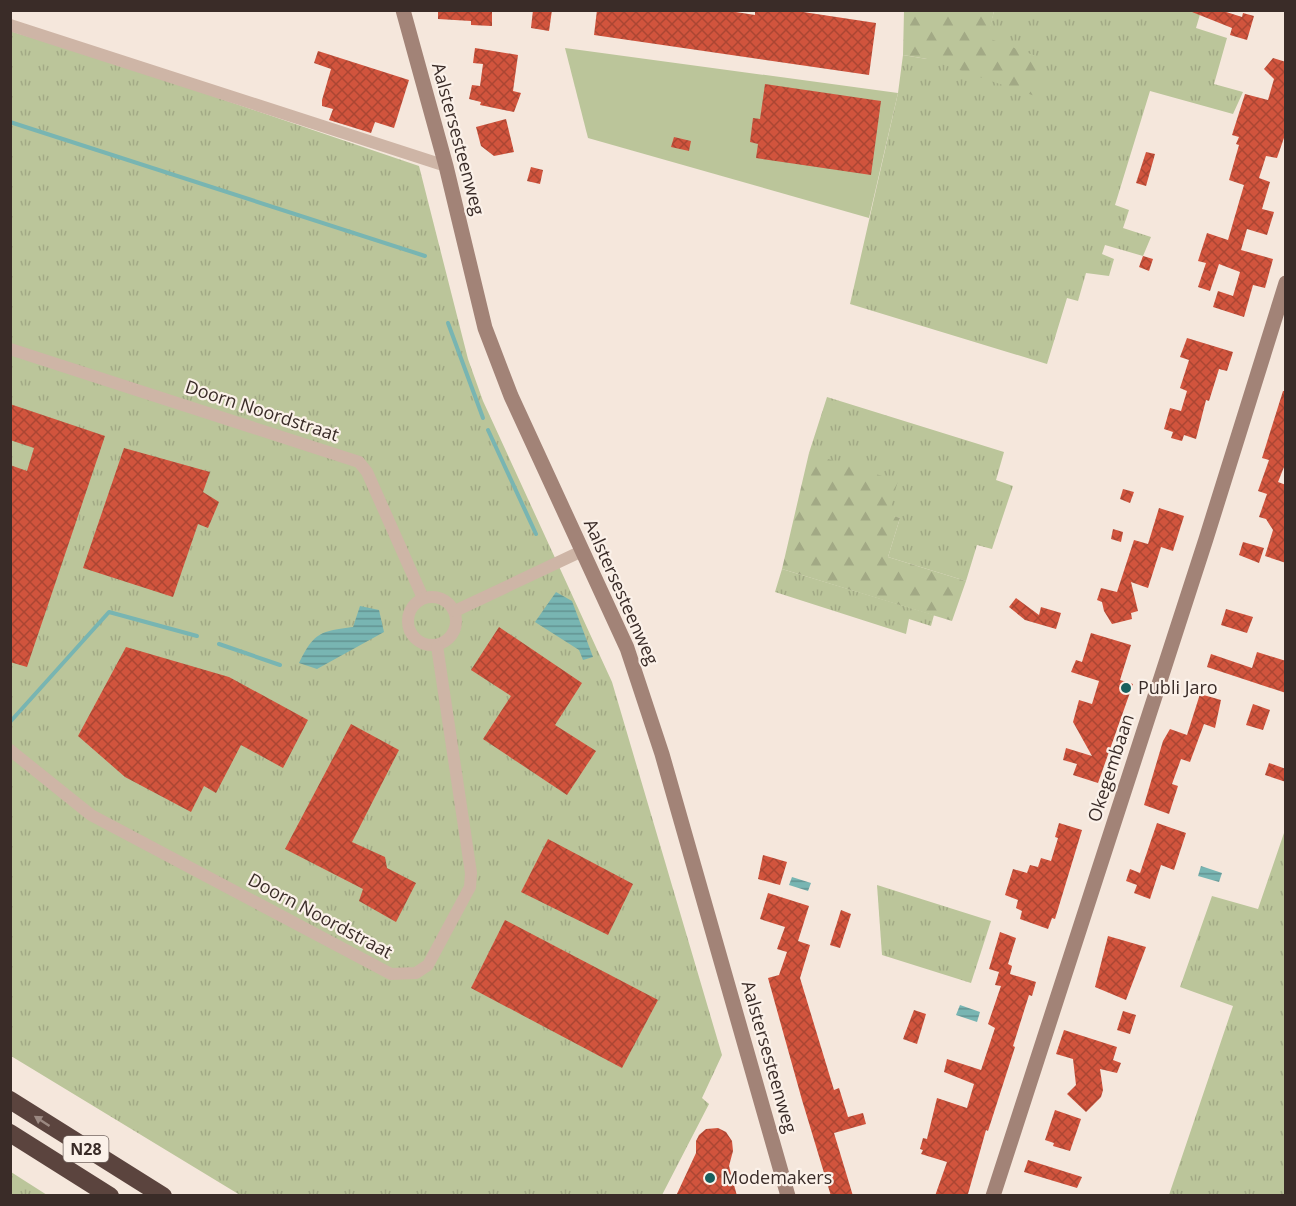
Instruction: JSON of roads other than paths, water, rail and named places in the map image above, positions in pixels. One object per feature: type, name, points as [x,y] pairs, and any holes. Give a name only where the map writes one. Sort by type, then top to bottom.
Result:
[{"type":"highway","name":"N28","points":[[10,1100],[163,1196]]},
{"type":"highway","name":"N28","points":[[10,1133],[110,1196]]},
{"type":"main road","name":"Aalstersesteenweg","points":[[403,10],[446,166],[485,328],[511,396],[627,648],[647,705],[788,1196]]},
{"type":"main road","name":"Okegembaan","points":[[993,1196],[1206,539],[1286,283]]},
{"type":"street","points":[[10,25],[446,166]]},
{"type":"street","name":"Doorn Noordstraat","points":[[10,349],[359,462],[366,471],[423,598]]},
{"type":"street","points":[[455,612],[582,551]]},
{"type":"street","points":[[423,598],[440,598],[455,612],[456,628],[453,635],[437,646],[429,646],[417,641],[408,626],[410,610],[423,598]]},
{"type":"street","name":"Doorn Noordstraat","points":[[10,750],[91,815],[391,974],[416,973],[428,964],[470,887],[471,873],[437,646]]},
{"type":"water","points":[[556,592],[572,601],[593,657],[583,660],[579,650],[535,622]]},
{"type":"water","points":[[360,606],[379,610],[384,632],[317,669],[299,663],[309,645],[320,635],[353,627]]},
{"type":"water","points":[[1201,866],[1222,873],[1219,882],[1198,876]]},
{"type":"water","points":[[792,877],[811,883],[808,891],[789,885]]},
{"type":"water","points":[[960,1005],[980,1012],[977,1022],[956,1015]]},
{"type":"waterway","points":[[10,122],[425,256]]},
{"type":"waterway","points":[[448,323],[483,418]]},
{"type":"waterway","points":[[488,430],[536,534]]},
{"type":"waterway","points":[[10,722],[109,612],[197,636]]},
{"type":"waterway","points":[[219,644],[280,665]]},
{"type":"place","name":"Publi Jaro","points":[[1126,688]]},
{"type":"place","name":"Modemakers","points":[[710,1178]]}]
